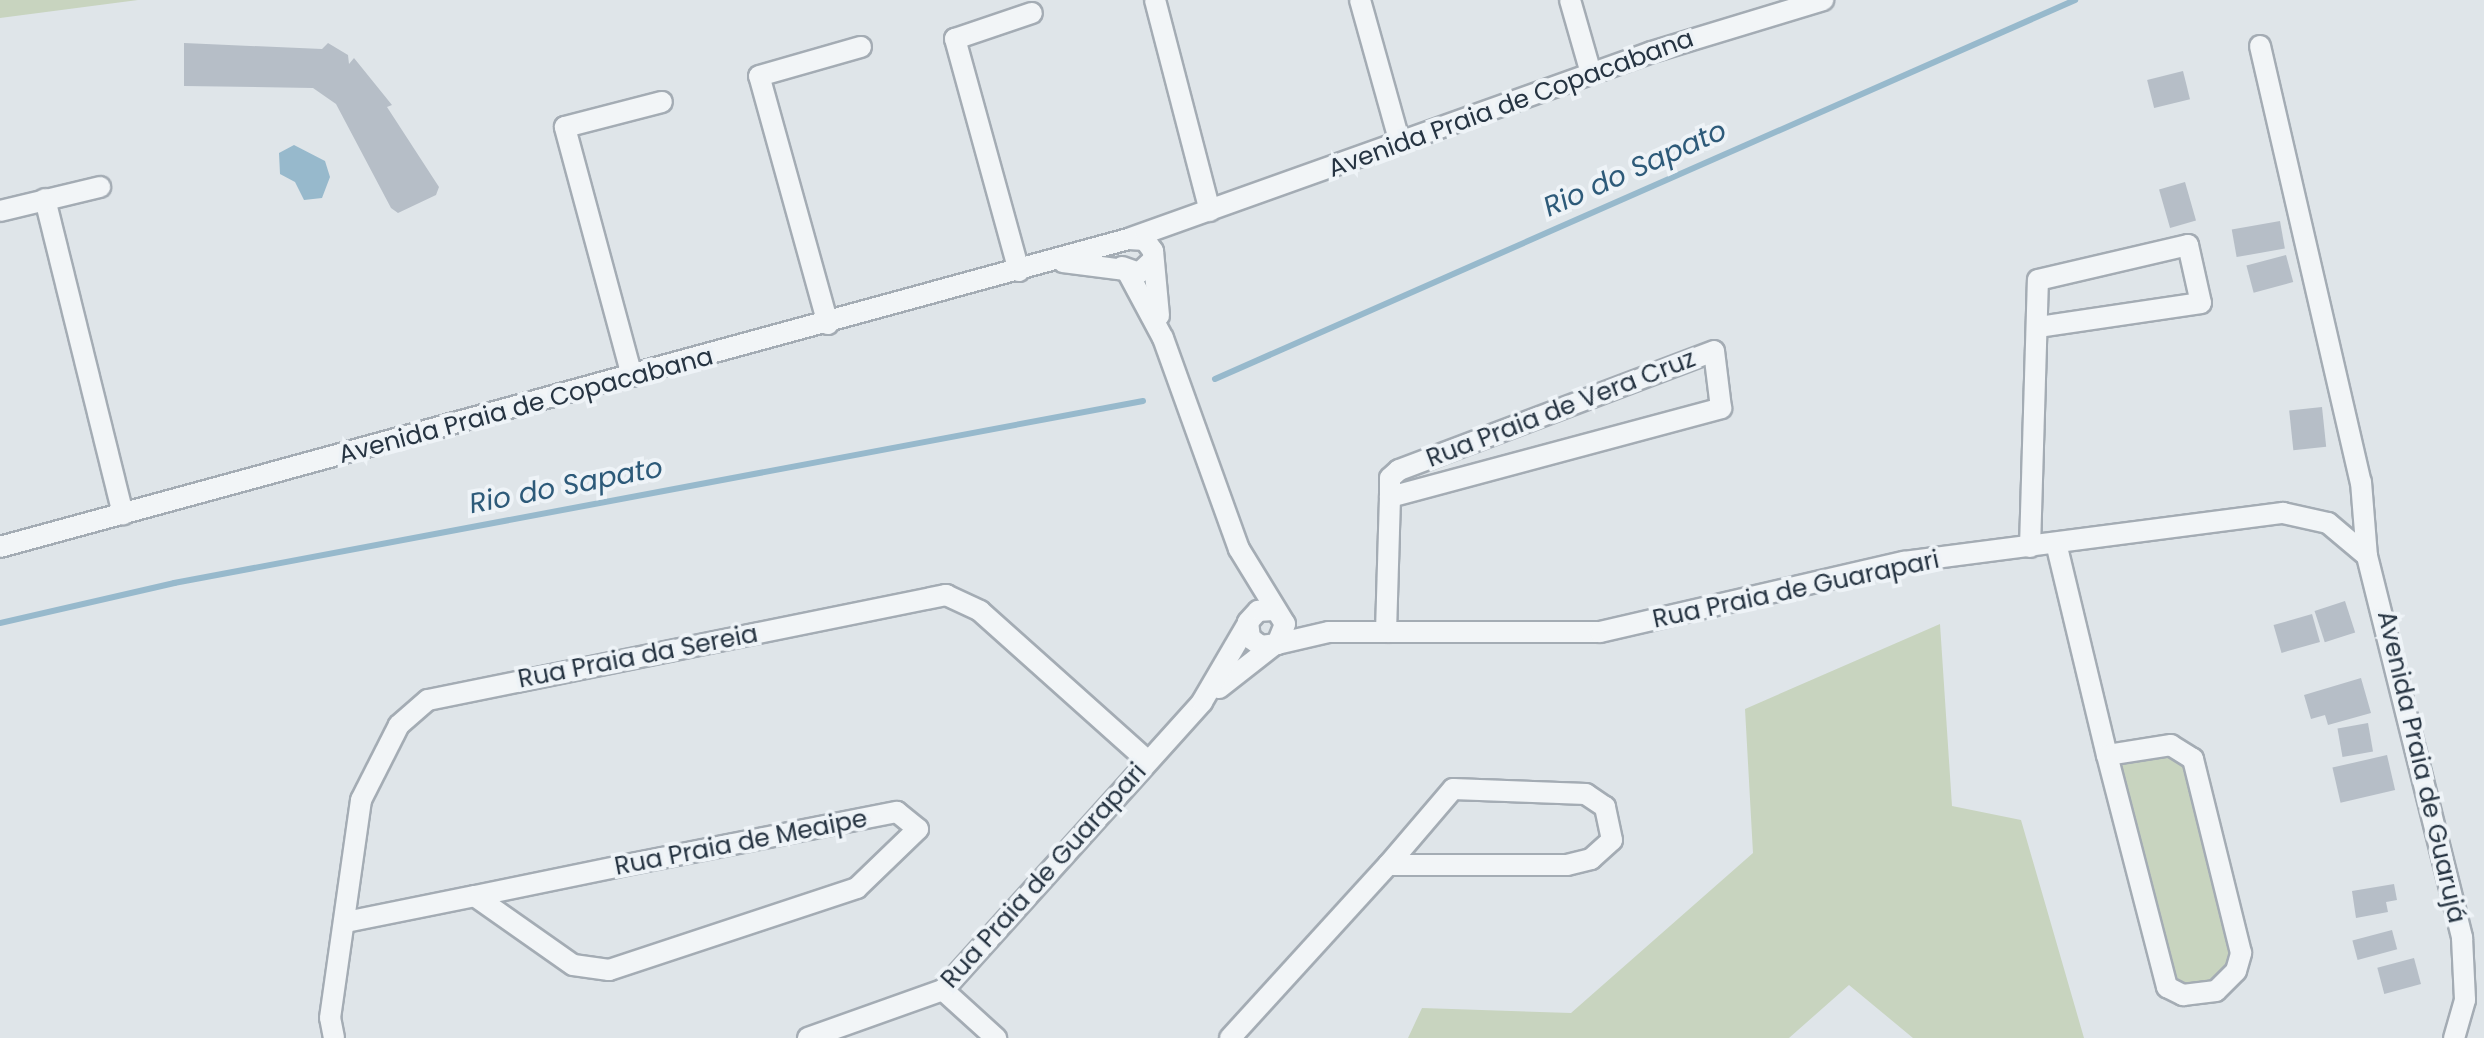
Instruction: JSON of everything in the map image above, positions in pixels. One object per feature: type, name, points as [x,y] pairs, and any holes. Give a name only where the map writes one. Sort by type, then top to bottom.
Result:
[{"type":"street","points":[[1156,0],[1206,213]]},
{"type":"street","points":[[1360,0],[1400,143]]},
{"type":"street","points":[[1570,0],[1591,74]]},
{"type":"street","name":"Avenida Praia de Copacabana","points":[[0,548],[1129,239],[1780,6],[1823,0]]},
{"type":"street","points":[[1019,271],[954,40],[1032,14]]},
{"type":"street","points":[[828,324],[759,76],[861,46]]},
{"type":"street","name":"Avenida Praia de Guarujá","points":[[2260,46],[2361,482],[2367,556],[2462,938],[2465,1000],[2454,1038]]},
{"type":"street","points":[[632,376],[565,127],[662,102]]},
{"type":"street","points":[[0,211],[100,186]]},
{"type":"street","points":[[45,199],[123,515]]},
{"type":"street","name":"Avenida Praia de Copacabana","points":[[1154,259],[1206,213]]},
{"type":"street","points":[[1163,338],[1150,244],[1129,239],[1118,254],[1163,338],[1238,548],[1285,632],[1276,644],[1255,643],[1248,624],[1238,548]]},
{"type":"street","points":[[2030,547],[2038,280],[2188,244],[2201,304],[2038,327]]},
{"type":"street","points":[[1126,270],[1146,271],[1154,259]]},
{"type":"street","name":"Avenida Praia de Copacabana","points":[[1051,262],[1126,270]]},
{"type":"street","name":"Rua Praia de Vera Cruz","points":[[1714,351],[1721,408],[1390,497],[1390,478],[1399,470],[1714,351]]},
{"type":"street","points":[[1386,632],[1390,497]]},
{"type":"street","name":"Rua Praia de Guarapari","points":[[808,1038],[942,990],[1202,702],[1276,644],[1329,632],[1600,632],[1904,562],[2294,514],[2328,523],[2367,556]]},
{"type":"street","points":[[2056,543],[2107,755],[2165,981],[2177,995],[2223,988],[2240,962],[2196,767],[2187,752],[2171,746],[2107,755]]},
{"type":"street","name":"Rua Praia da Sereia","points":[[334,1038],[330,1018],[361,800],[400,725],[428,700],[946,595],[980,611],[1148,761]]},
{"type":"street","points":[[1248,624],[1258,610],[1275,611]]},
{"type":"street","name":"Rua Praia de Guarapari","points":[[1275,611],[1329,632]]},
{"type":"street","name":"Rua Praia de Guarapari","points":[[1202,702],[1248,624]]},
{"type":"street","points":[[1230,1038],[1453,790],[1586,794],[1605,807],[1612,840],[1591,858],[1567,865],[1388,865]]},
{"type":"street","name":"Rua Praia de Meaipe","points":[[346,922],[474,896],[897,812],[918,829],[858,888],[609,970],[573,964],[474,896]]},
{"type":"street","points":[[942,990],[996,1038]]},
{"type":"green space","points":[[0,0],[138,0],[0,18]]},
{"type":"green space","points":[[1940,624],[1952,806],[2021,820],[2084,1038],[1913,1038],[1849,985],[1789,1038],[1408,1038],[1422,1008],[1571,1013],[1753,853],[1745,709]]},
{"type":"green space","points":[[2167,755],[2181,759],[2188,772],[2232,957],[2215,982],[2176,986],[2119,765]]},
{"type":"water","points":[[294,145],[325,161],[330,177],[322,198],[304,200],[295,182],[280,174],[279,153]]},
{"type":"building","points":[[184,43],[322,49],[328,43],[348,55],[349,64],[354,58],[392,105],[387,107],[439,187],[436,195],[398,213],[391,208],[336,104],[313,88],[184,86]]},
{"type":"building","points":[[2183,71],[2190,99],[2154,108],[2147,80]]},
{"type":"building","points":[[2185,182],[2196,220],[2170,228],[2159,189]]},
{"type":"building","points":[[2280,221],[2285,249],[2237,257],[2232,230]]},
{"type":"building","points":[[2286,255],[2293,282],[2254,293],[2246,266]]},
{"type":"building","points":[[2322,407],[2326,447],[2293,450],[2289,410]]},
{"type":"building","points":[[2345,601],[2355,632],[2325,642],[2315,611]]},
{"type":"building","points":[[2312,614],[2320,642],[2282,653],[2274,625]]},
{"type":"building","points":[[2361,678],[2371,713],[2328,725],[2325,715],[2311,719],[2304,695]]},
{"type":"building","points":[[2368,723],[2373,752],[2343,757],[2337,728]]},
{"type":"building","points":[[2387,755],[2395,790],[2341,803],[2332,768]]},
{"type":"building","points":[[2394,884],[2397,900],[2386,902],[2388,912],[2356,918],[2352,891]]},
{"type":"building","points":[[2392,930],[2397,949],[2358,960],[2352,941]]},
{"type":"building","points":[[2414,958],[2421,984],[2384,994],[2377,968]]},
{"type":"waterway","name":"Rio do Sapato","points":[[1215,379],[2075,0]]},
{"type":"waterway","name":"Rio do Sapato","points":[[0,623],[174,583],[1143,401]]}]
